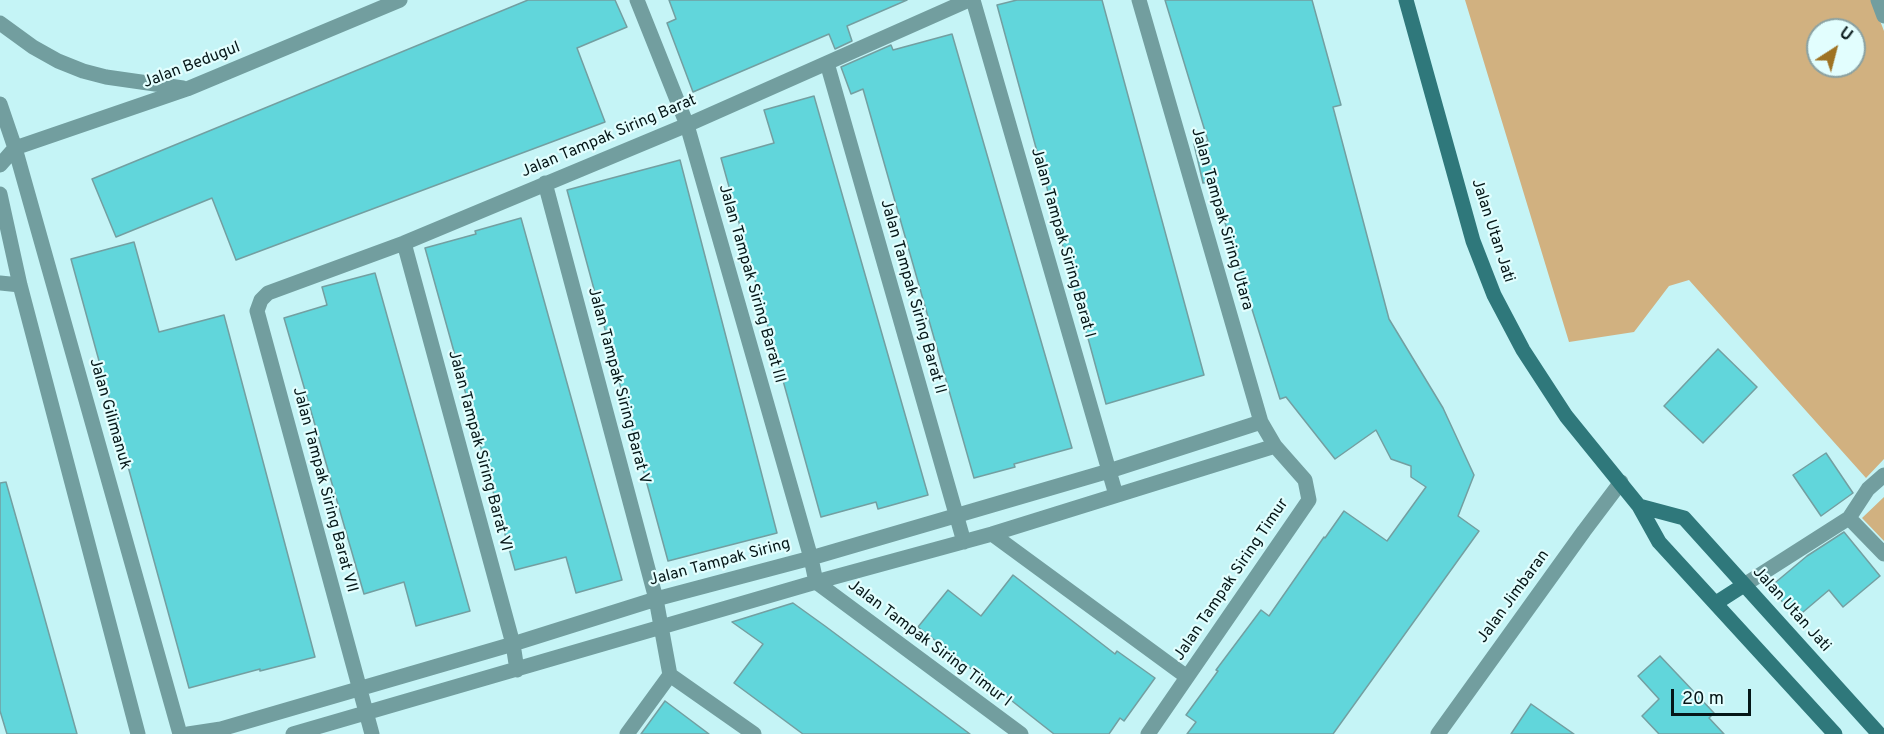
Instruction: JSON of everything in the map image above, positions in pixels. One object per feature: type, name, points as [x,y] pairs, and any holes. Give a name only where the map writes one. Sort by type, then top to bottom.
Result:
[{"type":"main road","name":"Jalan Utan Jati","points":[[1406,0],[1473,242],[1494,295],[1523,350],[1566,416],[1639,506],[1659,542],[1835,734]]},
{"type":"main road","name":"Jalan Utan Jati","points":[[1639,506],[1684,518],[1879,734]]},
{"type":"main road","points":[[1716,603],[1744,585]]},
{"type":"street","name":"Jalan Bedugul","points":[[0,165],[15,148],[187,89],[400,0]]},
{"type":"street","name":"Jalan Tampak Siring Barat III","points":[[637,0],[687,125],[816,582]]},
{"type":"street","name":"Jalan Tampak Siring Barat","points":[[261,300],[268,293],[404,243],[687,125],[971,0]]},
{"type":"street","name":"Jalan Tampak Siring Barat I","points":[[971,0],[1116,495]]},
{"type":"street","name":"Jalan Tampak Siring Utara","points":[[1140,0],[1261,422],[1275,446]]},
{"type":"street","points":[[1878,0],[1884,16]]},
{"type":"street","points":[[0,23],[58,61],[83,71],[124,81],[187,89]]},
{"type":"street","name":"Jalan Tampak Siring Barat II","points":[[827,63],[963,542]]},
{"type":"street","name":"Jalan Gilimanuk","points":[[0,104],[15,148],[180,734]]},
{"type":"street","name":"Jalan Tampak Siring Barat V","points":[[545,183],[656,599],[670,675]]},
{"type":"street","points":[[0,194],[20,285],[138,734]]},
{"type":"street","name":"Jalan Tampak Siring Barat VI","points":[[404,243],[513,644],[517,670]]},
{"type":"street","points":[[0,283],[20,285]]},
{"type":"street","name":"Jalan Tampak Siring Barat VII","points":[[261,300],[257,311],[358,689]]},
{"type":"street","name":"Jalan Tampak Siring","points":[[188,734],[221,729],[513,644],[656,599],[811,558],[1109,471],[1261,422]]},
{"type":"street","points":[[292,734],[816,582],[992,534],[1275,446]]},
{"type":"street","name":"Jalan Tampak Siring Timur","points":[[1148,734],[1309,500],[1305,480],[1275,446]]},
{"type":"street","points":[[1744,585],[1849,518],[1868,489],[1884,475]]},
{"type":"street","name":"Jalan Jimbaran","points":[[1438,734],[1621,482]]},
{"type":"street","points":[[1849,518],[1884,554]]},
{"type":"street","points":[[992,534],[1188,677]]},
{"type":"street","name":"Jalan Tampak Siring Timur I","points":[[816,582],[1021,734]]},
{"type":"street","points":[[627,734],[670,675],[754,734]]},
{"type":"street","points":[[358,689],[372,734]]},
{"type":"shaded area","points":[[1465,0],[1872,0],[1884,31],[1884,459],[1866,478],[1689,280],[1669,286],[1634,332],[1569,342]]},
{"type":"shaded area","points":[[1884,497],[1884,541],[1862,518]]},
{"type":"building","points":[[528,0],[615,0],[627,27],[577,48],[605,122],[236,260],[212,198],[116,237],[92,179]]},
{"type":"building","points":[[669,0],[907,0],[847,26],[852,41],[835,49],[829,34],[693,92],[667,23],[676,19]]},
{"type":"building","points":[[1017,0],[1102,0],[1204,375],[1106,404],[997,5]]},
{"type":"building","points":[[1165,0],[1312,0],[1341,105],[1333,107],[1389,319],[1443,408],[1474,475],[1458,516],[1479,531],[1333,734],[1187,734],[1196,722],[1186,715],[1261,610],[1269,616],[1344,511],[1387,541],[1426,487],[1411,477],[1411,466],[1391,459],[1376,430],[1335,459],[1286,397],[1280,399],[1212,181],[1203,183],[1194,144],[1208,141]]},
{"type":"building","points":[[952,34],[1072,448],[974,478],[863,89],[851,94],[841,67],[891,45],[893,50]]},
{"type":"building","points":[[814,96],[928,495],[878,509],[876,502],[821,517],[721,158],[774,143],[764,110]]},
{"type":"building","points":[[680,160],[777,533],[668,561],[567,190]]},
{"type":"building","points":[[521,218],[622,580],[576,593],[566,557],[515,570],[425,248],[476,234],[475,231]]},
{"type":"building","points":[[134,242],[159,332],[224,315],[315,657],[189,688],[71,259]]},
{"type":"building","points":[[375,273],[470,611],[416,626],[404,582],[364,594],[284,318],[327,305],[322,287]]},
{"type":"building","points":[[1718,349],[1757,387],[1703,443],[1664,406]]},
{"type":"building","points":[[1826,453],[1853,493],[1821,516],[1793,475]]},
{"type":"building","points":[[6,482],[77,734],[7,734],[0,711],[0,483]]},
{"type":"building","points":[[1844,532],[1880,576],[1843,607],[1829,590],[1796,618],[1770,587],[1807,556]]},
{"type":"building","points":[[1013,575],[1115,654],[1117,651],[1155,678],[1124,721],[1120,718],[1109,734],[1054,734],[918,627],[948,590],[981,616]]},
{"type":"building","points":[[793,603],[970,734],[803,734],[734,683],[763,644],[732,622]]},
{"type":"building","points":[[1660,656],[1714,713],[1709,718],[1724,734],[1659,734],[1642,716],[1659,699],[1638,676]]},
{"type":"building","points":[[665,701],[709,734],[641,734]]},
{"type":"building","points":[[1531,704],[1574,734],[1511,734]]}]
